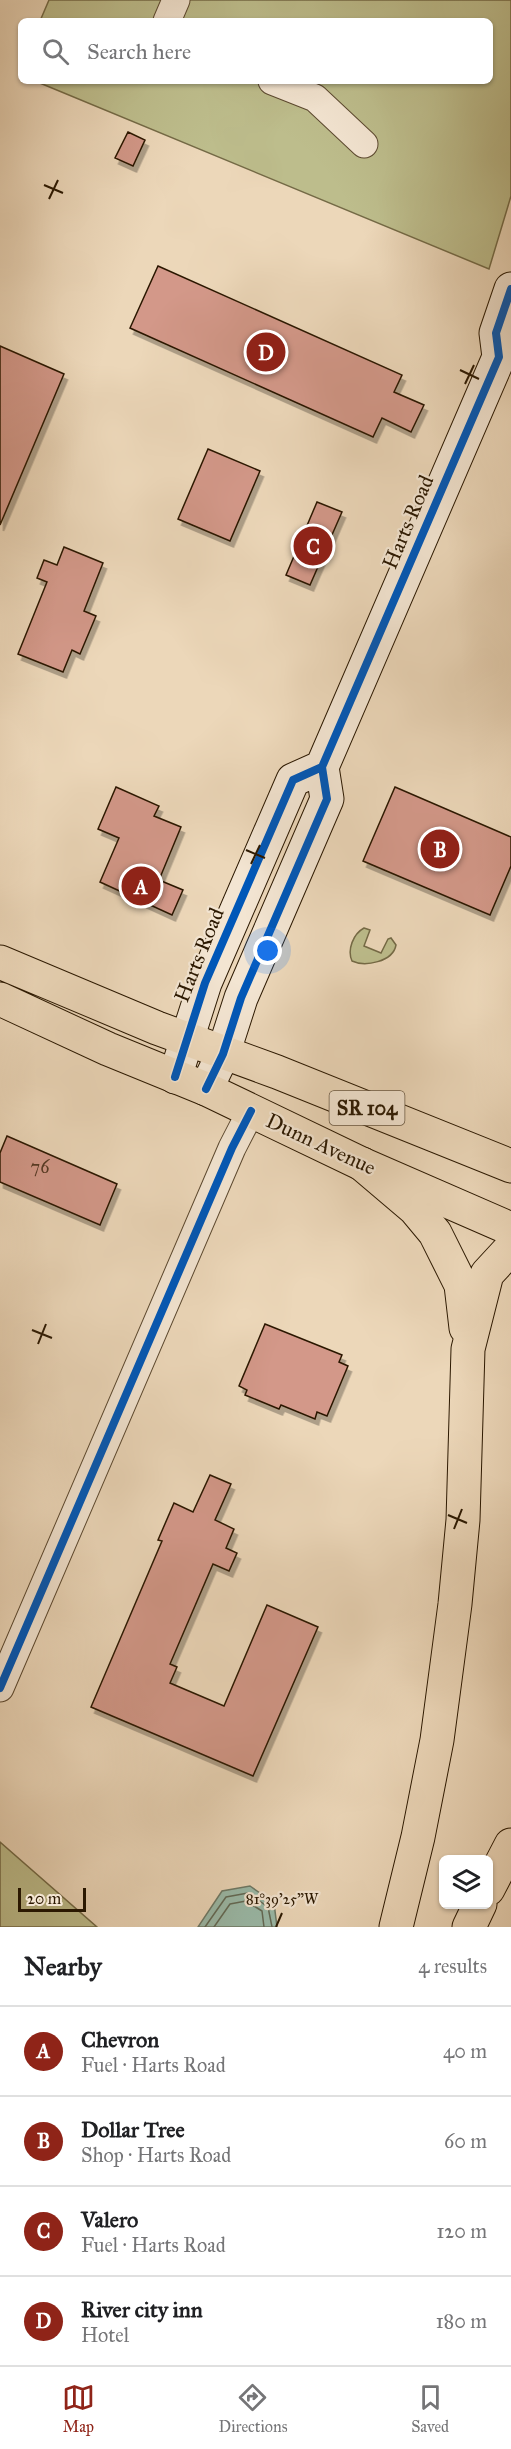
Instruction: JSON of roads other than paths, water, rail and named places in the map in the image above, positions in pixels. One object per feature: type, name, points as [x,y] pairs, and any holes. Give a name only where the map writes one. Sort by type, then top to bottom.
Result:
[{"type":"main road","name":"SR 104","points":[[0,962],[223,1054],[277,1072],[511,1166]]},
{"type":"main road","name":"Dunn Avenue","points":[[0,999],[108,1049],[206,1089],[362,1164],[511,1229]]},
{"type":"main road","points":[[362,1164],[415,1209],[435,1233],[461,1285],[468,1349],[463,1520],[455,1604],[437,1740],[418,1837],[396,1927]]},
{"type":"main road","points":[[468,1349],[487,1274],[511,1248]]},
{"type":"main road","points":[[493,1881],[511,1845]]},
{"type":"main road","points":[[469,1927],[478,1909]]},
{"type":"street","points":[[168,18],[176,0]]},
{"type":"street","points":[[280,84],[315,98],[364,144]]},
{"type":"street","name":"Harts Road","points":[[176,1077],[205,983],[293,780],[322,767],[505,354],[495,333],[511,289]]},
{"type":"street","points":[[206,1089],[223,1054],[241,998],[327,799],[322,767]]},
{"type":"street","points":[[0,1688],[232,1148],[251,1111]]},
{"type":"water","points":[[250,1886],[274,1903],[277,1927],[198,1927],[222,1891]]},
{"type":"place","name":"River city inn","points":[[266,352]]},
{"type":"place","name":"Valero","points":[[313,546]]},
{"type":"place","name":"Dollar Tree","points":[[440,849]]},
{"type":"place","name":"Chevron","points":[[141,886]]}]
